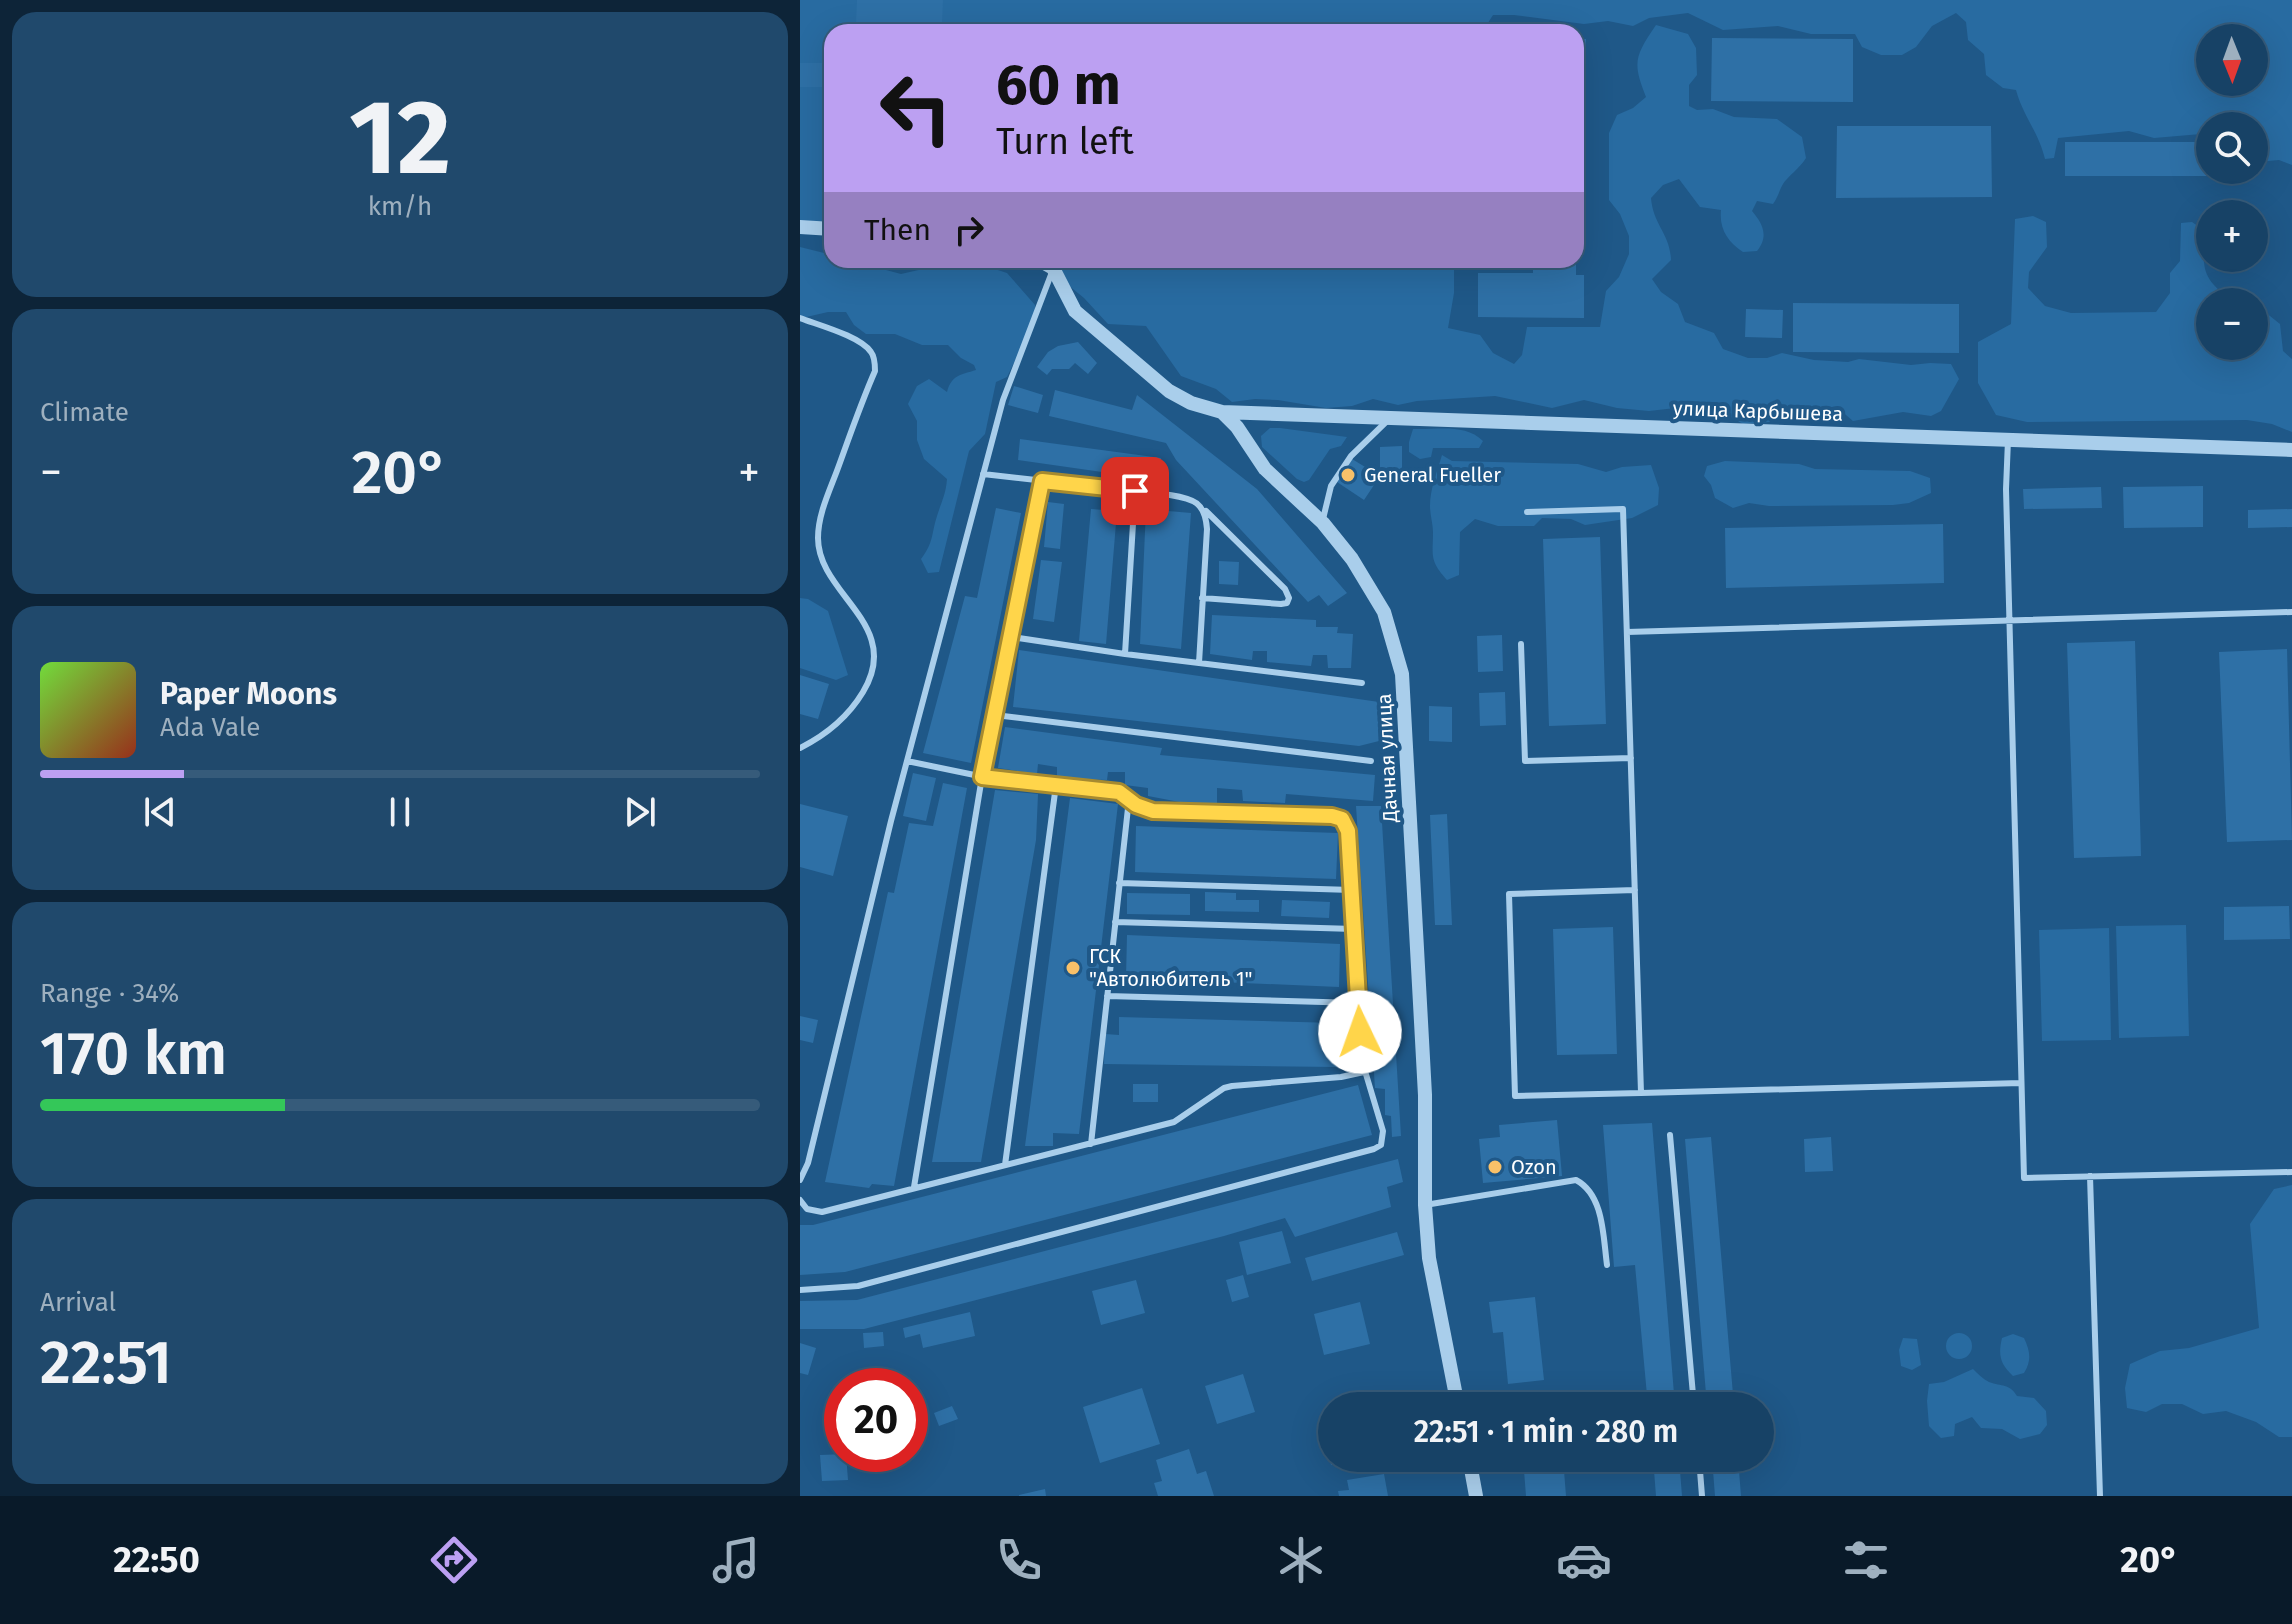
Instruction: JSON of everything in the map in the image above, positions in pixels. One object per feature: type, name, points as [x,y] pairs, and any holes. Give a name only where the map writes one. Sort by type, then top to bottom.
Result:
[{"type":"street","points":[[800,227],[824,228]]},
{"type":"street","points":[[1053,268],[1075,311],[1169,391],[1191,403],[1222,412]]},
{"type":"street","name":"улица Карбышева","points":[[1222,412],[2292,450]]},
{"type":"street","name":"Дачная улица","points":[[1222,412],[1237,427],[1265,469],[1323,523],[1352,559],[1384,612],[1402,674],[1425,1095],[1425,1205],[1429,1258],[1455,1392]]},
{"type":"street","points":[[1472,1472],[1476,1496]]},
{"type":"lane","points":[[800,1180],[812,1148],[907,761],[1003,400],[1053,268]]},
{"type":"lane","points":[[800,318],[858,341],[871,351],[875,360],[875,371],[821,515],[818,540],[824,563],[870,634],[875,655],[871,680],[859,699],[831,729],[800,748]]},
{"type":"lane","points":[[1323,523],[1331,486],[1351,456],[1390,418]]},
{"type":"lane","points":[[2008,440],[2006,489],[2024,1178],[2292,1172]]},
{"type":"lane","points":[[983,474],[1186,498],[1198,503],[1285,589],[1289,598],[1287,603],[1281,604],[1202,598]]},
{"type":"lane","points":[[914,1187],[982,777],[1042,481]]},
{"type":"lane","points":[[1125,654],[1135,491]]},
{"type":"lane","points":[[1198,503],[1206,514],[1207,529],[1199,663]]},
{"type":"lane","points":[[1527,512],[1623,509],[1641,1093]]},
{"type":"lane","points":[[1627,632],[2292,612]]},
{"type":"lane","points":[[1012,637],[1362,683]]},
{"type":"lane","points":[[1521,644],[1525,761],[1631,758]]},
{"type":"lane","points":[[995,715],[1371,761]]},
{"type":"lane","points":[[800,1290],[858,1286],[1381,1145],[1383,1131],[1364,1072],[1348,831],[1342,819],[1332,816],[1145,810],[1119,792],[982,777],[907,761]]},
{"type":"lane","points":[[1005,1165],[1056,785]]},
{"type":"lane","points":[[1091,1144],[1129,799]]},
{"type":"lane","points":[[1119,883],[1352,890]]},
{"type":"lane","points":[[1635,890],[1509,894],[1515,1096],[2021,1083]]},
{"type":"lane","points":[[1115,922],[1354,929]]},
{"type":"lane","points":[[1107,996],[1358,1003]]},
{"type":"lane","points":[[800,1200],[807,1209],[822,1212],[1174,1122],[1224,1088],[1364,1072]]},
{"type":"lane","points":[[1670,1135],[1693,1392]]},
{"type":"lane","points":[[2090,1176],[2100,1496]]},
{"type":"lane","points":[[1425,1205],[1576,1180],[1592,1194],[1597,1207],[1607,1265]]},
{"type":"lane","points":[[1700,1472],[1702,1496]]},
{"type":"shaded area","points":[[800,0],[2292,0],[2292,165],[2279,160],[2268,161],[2268,112],[2196,112],[2196,134],[2154,138],[2129,131],[2058,138],[2054,158],[2045,159],[2016,90],[2003,88],[1986,75],[1984,54],[1968,40],[1966,22],[1956,13],[1932,26],[1916,47],[1902,55],[1881,55],[1862,47],[1855,34],[1811,34],[1778,26],[1723,30],[1688,13],[1649,18],[1633,26],[1608,21],[1584,24],[1514,15],[1493,15],[1487,24],[824,24],[824,222],[800,223]]},
{"type":"shaded area","points":[[1656,25],[1688,34],[1696,48],[1697,75],[1689,85],[1689,106],[1697,110],[1713,109],[1734,117],[1777,119],[1802,137],[1806,158],[1785,181],[1773,204],[1757,201],[1752,211],[1762,225],[1764,235],[1757,251],[1743,252],[1733,244],[1723,229],[1721,210],[1700,207],[1679,179],[1663,185],[1651,198],[1671,260],[1652,279],[1661,292],[1678,304],[1685,322],[1714,333],[1723,349],[1748,358],[1767,358],[1782,353],[1814,360],[1951,364],[1959,379],[1941,411],[1931,416],[1903,412],[1853,421],[1839,409],[1807,407],[1784,421],[1743,424],[1717,409],[1693,406],[1649,411],[1584,400],[1552,408],[1495,396],[1398,405],[1373,399],[1352,406],[1326,408],[1278,400],[1232,402],[1216,389],[1181,376],[1146,326],[1108,324],[1084,298],[1057,276],[1056,268],[1454,268],[1454,293],[1448,328],[1480,335],[1493,353],[1514,364],[1522,355],[1527,327],[1600,327],[1606,291],[1619,277],[1629,254],[1629,236],[1620,214],[1609,200],[1609,133],[1617,115],[1633,108],[1646,97],[1637,67],[1644,44]]},
{"type":"shaded area","points":[[2033,216],[2046,222],[2047,247],[2029,272],[2028,288],[2045,306],[2071,313],[2156,312],[2170,293],[2170,273],[2180,261],[2181,223],[2196,225],[2196,272],[2206,272],[2217,288],[2196,288],[2196,360],[2268,360],[2268,314],[2280,324],[2283,351],[2292,359],[2292,432],[2272,424],[2247,420],[2027,422],[1996,415],[1978,383],[1978,342],[2011,324],[2015,219]]},
{"type":"shaded area","points":[[800,247],[824,253],[824,268],[878,268],[901,274],[925,268],[992,268],[1007,273],[1035,305],[1035,320],[1007,377],[996,382],[985,434],[969,451],[939,572],[928,573],[921,559],[930,543],[947,479],[924,459],[917,440],[917,421],[908,404],[917,386],[929,379],[947,392],[954,378],[976,370],[974,365],[948,345],[922,345],[895,334],[866,334],[854,325],[846,312],[800,316]]},
{"type":"shaded area","points":[[1270,428],[1347,437],[1341,446],[1330,449],[1309,480],[1304,482],[1262,447],[1261,436]]},
{"type":"shaded area","points":[[1413,429],[1459,430],[1476,435],[1483,441],[1479,448],[1433,448],[1431,457],[1420,459],[1409,452]]},
{"type":"shaded area","points":[[1442,455],[1452,461],[1578,464],[1606,472],[1622,467],[1651,465],[1659,488],[1658,505],[1632,518],[1585,525],[1571,519],[1542,518],[1534,526],[1498,526],[1475,519],[1460,532],[1459,575],[1447,580],[1433,558],[1430,509],[1432,487]]},
{"type":"shaded area","points":[[1725,461],[1799,464],[1815,469],[1910,471],[1930,478],[1931,493],[1909,503],[1893,505],[1769,506],[1749,503],[1733,508],[1715,498],[1704,476],[1707,466]]},
{"type":"shaded area","points":[[800,598],[808,599],[828,611],[848,675],[836,680],[800,668]]},
{"type":"shaded area","points":[[2186,925],[2189,1036],[2119,1038],[2116,926]]},
{"type":"shaded area","points":[[2109,928],[2111,1040],[2042,1041],[2039,930]]},
{"type":"shaded area","points":[[2292,1185],[2292,1437],[2279,1437],[2256,1422],[2226,1411],[2203,1414],[2182,1404],[2162,1404],[2146,1412],[2127,1408],[2125,1388],[2130,1364],[2160,1351],[2189,1348],[2259,1328],[2250,1224],[2274,1189]]},
{"type":"shaded area","points":[[1959,1333],[1968,1337],[1972,1346],[1968,1355],[1959,1359],[1950,1355],[1946,1346],[1950,1337]]},
{"type":"shaded area","points":[[2013,1334],[2024,1338],[2029,1356],[2024,1373],[2013,1376],[2001,1359],[2000,1349],[2002,1338]]},
{"type":"shaded area","points":[[1903,1338],[1917,1339],[1921,1365],[1912,1370],[1901,1366],[1899,1350]]},
{"type":"shaded area","points":[[1973,1369],[1989,1382],[2011,1389],[2017,1396],[2034,1398],[2046,1411],[2047,1425],[2040,1434],[2020,1439],[2002,1429],[1981,1428],[1972,1417],[1955,1424],[1954,1436],[1941,1438],[1929,1426],[1929,1384],[1944,1382]]},
{"type":"building","points":[[857,0],[943,0],[942,24],[856,22]]},
{"type":"building","points":[[1712,38],[1853,39],[1853,102],[1711,101]]},
{"type":"building","points":[[1584,39],[1586,39],[1585,77]]},
{"type":"building","points":[[800,63],[824,63],[824,87],[800,87]]},
{"type":"building","points":[[1837,126],[1991,126],[1992,197],[1836,198]]},
{"type":"building","points":[[1584,132],[1586,132],[1585,224]]},
{"type":"building","points":[[2065,142],[2196,142],[2196,176],[2065,176]]},
{"type":"building","points":[[1533,268],[1576,268],[1576,275],[1584,275],[1584,318],[1478,317],[1478,273],[1533,273]]},
{"type":"building","points":[[1793,303],[1959,304],[1959,353],[1793,352]]},
{"type":"building","points":[[1746,309],[1783,310],[1782,338],[1745,337]]},
{"type":"building","points":[[1078,342],[1097,363],[1088,374],[1075,363],[1069,369],[1052,369],[1047,375],[1037,367],[1048,352],[1058,346]]},
{"type":"building","points":[[1014,386],[1043,395],[1038,413],[1008,405]]},
{"type":"building","points":[[1055,390],[1132,410],[1137,395],[1257,489],[1347,593],[1328,606],[1319,595],[1308,602],[1176,460],[1166,443],[1049,416]]},
{"type":"building","points":[[1020,439],[1161,458],[1158,480],[1018,460]]},
{"type":"building","points":[[1402,446],[1402,473],[1380,473],[1380,447]]},
{"type":"building","points":[[1352,459],[1380,476],[1364,500],[1337,482]]},
{"type":"building","points":[[2203,486],[2203,527],[2124,528],[2123,487]]},
{"type":"building","points":[[2101,487],[2102,508],[2024,509],[2023,489]]},
{"type":"building","points":[[1048,502],[1064,504],[1060,549],[1044,547]]},
{"type":"building","points":[[996,508],[1021,513],[971,763],[923,753],[965,596],[977,598]]},
{"type":"building","points":[[1091,509],[1117,511],[1106,644],[1079,641]]},
{"type":"building","points":[[1146,509],[1191,513],[1181,649],[1140,644]]},
{"type":"building","points":[[2292,509],[2292,527],[2248,528],[2248,510]]},
{"type":"building","points":[[1943,524],[1944,583],[1726,588],[1725,528]]},
{"type":"building","points":[[1600,537],[1606,724],[1549,726],[1543,539]]},
{"type":"building","points":[[1041,560],[1062,562],[1054,622],[1033,619]]},
{"type":"building","points":[[1219,561],[1239,562],[1238,585],[1219,584]]},
{"type":"building","points":[[1212,615],[1316,620],[1316,627],[1338,627],[1337,633],[1353,634],[1351,668],[1328,668],[1327,655],[1313,655],[1311,666],[1267,662],[1267,651],[1253,651],[1252,660],[1210,654]]},
{"type":"building","points":[[1502,635],[1503,671],[1478,672],[1477,636]]},
{"type":"building","points":[[2135,641],[2141,856],[2074,858],[2067,643]]},
{"type":"building","points":[[2287,649],[2292,840],[2227,842],[2219,652]]},
{"type":"building","points":[[1019,650],[1379,702],[1379,741],[1359,746],[1013,707]]},
{"type":"building","points":[[800,675],[829,684],[818,719],[800,714]]},
{"type":"building","points":[[1505,692],[1506,725],[1480,726],[1479,693]]},
{"type":"building","points":[[1429,706],[1452,707],[1452,742],[1429,741]]},
{"type":"building","points":[[1005,727],[1162,748],[1160,755],[1375,775],[1373,801],[1286,794],[1285,803],[1243,801],[1242,790],[1217,788],[1217,803],[1190,804],[1148,796],[1148,788],[1125,785],[1125,772],[1108,772],[1107,780],[1057,778],[1057,767],[1038,764],[1037,774],[998,768]]},
{"type":"building","points":[[913,773],[936,778],[926,821],[903,816]]},
{"type":"building","points":[[943,783],[967,788],[894,1186],[872,1184],[869,1188],[825,1182],[888,892],[894,893],[909,823],[933,826]]},
{"type":"building","points":[[995,790],[1038,794],[1036,840],[981,1162],[932,1162]]},
{"type":"building","name":"ГСК \"Автолюбитель 1\"","points":[[1070,798],[1118,804],[1079,1134],[1053,1133],[1053,1146],[1025,1146]]},
{"type":"building","points":[[800,804],[848,816],[833,876],[800,867]]},
{"type":"building","points":[[1356,806],[1381,806],[1401,1136],[1392,1137],[1391,1116],[1385,1115],[1385,1089],[1375,1088]]},
{"type":"building","points":[[1447,814],[1452,925],[1435,925],[1430,815]]},
{"type":"building","points":[[1136,826],[1338,833],[1336,879],[1135,872]]},
{"type":"building","points":[[1205,892],[1236,893],[1236,900],[1259,900],[1259,912],[1205,911]]},
{"type":"building","points":[[1127,893],[1190,894],[1190,915],[1127,914]]},
{"type":"building","points":[[1282,900],[1330,902],[1329,918],[1281,916]]},
{"type":"building","points":[[2289,906],[2290,939],[2224,940],[2224,907]]},
{"type":"building","points":[[1613,927],[1617,1054],[1557,1055],[1553,929]]},
{"type":"building","points":[[1127,935],[1340,944],[1339,987],[1126,978]]},
{"type":"building","points":[[800,1016],[818,1020],[813,1043],[800,1040]]},
{"type":"building","points":[[1119,1017],[1337,1023],[1338,1067],[1104,1064],[1105,1034],[1119,1035]]},
{"type":"building","points":[[1133,1084],[1158,1084],[1158,1102],[1133,1102]]},
{"type":"building","points":[[1358,1085],[1372,1135],[845,1272],[800,1275],[800,1225],[813,1225]]},
{"type":"building","points":[[1557,1120],[1562,1176],[1483,1183],[1479,1139],[1500,1137],[1499,1125]]},
{"type":"building","points":[[1652,1123],[1674,1392],[1647,1392],[1635,1265],[1614,1267],[1603,1125]]},
{"type":"building","points":[[1711,1137],[1733,1392],[1706,1392],[1685,1139]]},
{"type":"building","points":[[1831,1137],[1833,1171],[1805,1172],[1804,1139]]},
{"type":"building","points":[[1398,1159],[1403,1182],[1387,1187],[1391,1207],[1295,1237],[1285,1218],[864,1329],[800,1329],[800,1301],[857,1300]]},
{"type":"building","points":[[1282,1231],[1291,1263],[1247,1275],[1239,1242]]},
{"type":"building","points":[[1397,1232],[1404,1255],[1312,1281],[1305,1258]]},
{"type":"building","points":[[1243,1275],[1249,1297],[1232,1302],[1226,1280]]},
{"type":"building","points":[[1136,1280],[1145,1313],[1101,1325],[1092,1291]]},
{"type":"building","points":[[1535,1297],[1544,1380],[1508,1384],[1503,1332],[1493,1333],[1489,1302]]},
{"type":"building","points":[[1360,1302],[1370,1344],[1324,1355],[1314,1314]]},
{"type":"building","points":[[970,1312],[975,1336],[923,1348],[920,1334],[905,1338],[903,1328]]},
{"type":"building","points":[[883,1332],[884,1346],[864,1348],[863,1333]]},
{"type":"building","points":[[800,1343],[816,1348],[808,1375],[800,1373]]},
{"type":"building","points":[[1243,1374],[1255,1412],[1217,1424],[1205,1386]]},
{"type":"building","points":[[1142,1388],[1160,1444],[1100,1463],[1083,1407]]},
{"type":"building","points":[[952,1406],[958,1419],[939,1426],[934,1413]]},
{"type":"building","points":[[1189,1449],[1197,1474],[1206,1471],[1214,1496],[1158,1496],[1154,1483],[1162,1481],[1156,1460]]},
{"type":"building","points":[[820,1455],[824,1455],[824,1472],[847,1472],[848,1480],[822,1481]]},
{"type":"building","points":[[1524,1472],[1564,1472],[1566,1496],[1526,1496]]},
{"type":"building","points":[[1654,1472],[1680,1472],[1682,1496],[1656,1496]]},
{"type":"building","points":[[1713,1472],[1739,1472],[1741,1496],[1715,1496]]},
{"type":"building","points":[[1384,1474],[1388,1496],[1339,1496],[1338,1491],[1349,1490],[1347,1480]]},
{"type":"building","points":[[1045,1489],[1046,1496],[1019,1496],[1019,1495]]},
{"type":"place","name":"General Fueller","points":[[1348,475]]},
{"type":"place","name":"ГСК \"Автолюбитель 1\"","points":[[1073,968]]},
{"type":"place","name":"Ozon","points":[[1495,1167]]},
{"type":"route","points":[[1135,491],[1042,481],[982,777],[1119,792],[1136,805],[1153,811],[1332,816],[1342,819],[1348,831],[1360,1032]]}]
